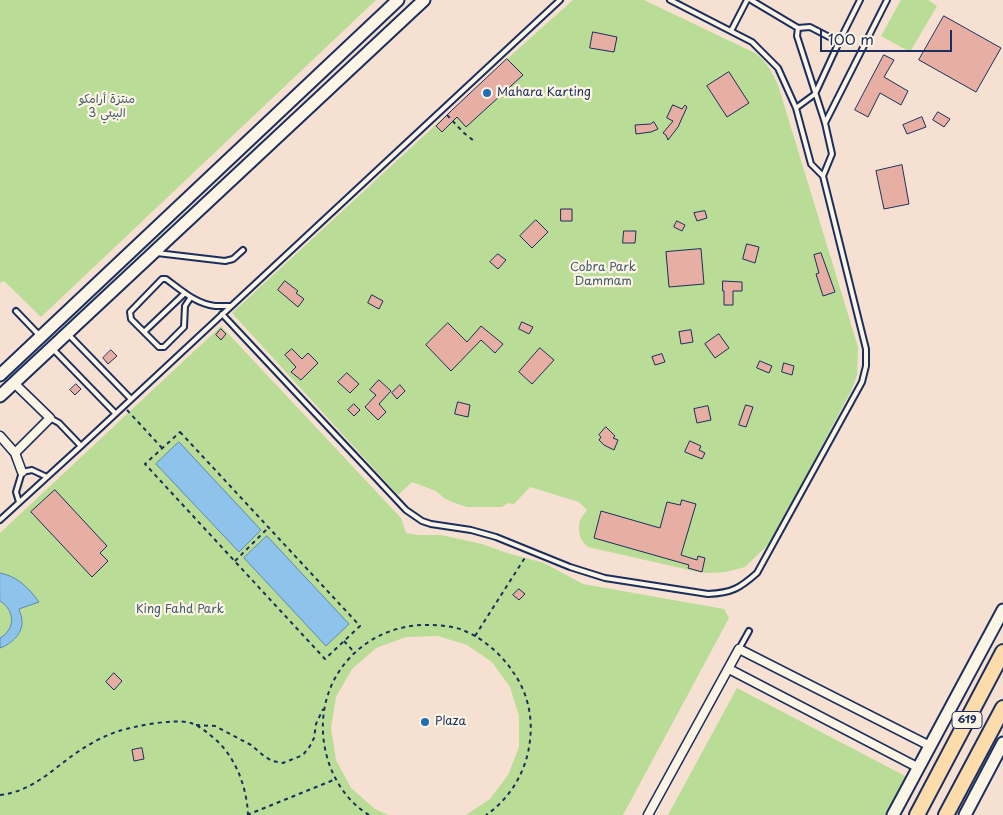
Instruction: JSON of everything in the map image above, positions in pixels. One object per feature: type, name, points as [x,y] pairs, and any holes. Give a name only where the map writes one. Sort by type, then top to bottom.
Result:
[{"type":"highway","name":"619","points":[[917,815],[1003,652]]},
{"type":"highway","name":"619","points":[[947,813],[1003,708]]},
{"type":"street","points":[[0,375],[398,0]]},
{"type":"street","points":[[0,396],[424,0]]},
{"type":"street","points":[[276,115],[287,128]]},
{"type":"street","points":[[143,240],[154,252]]},
{"type":"street","points":[[84,296],[95,308]]},
{"type":"street","points":[[27,350],[38,362]]},
{"type":"street","points":[[14,383],[50,418],[15,453]]},
{"type":"street","points":[[0,436],[15,453],[22,472]]},
{"type":"street","points":[[893,815],[1003,610]]},
{"type":"street","points":[[648,815],[739,649],[930,746]]},
{"type":"street","points":[[729,669],[919,768]]},
{"type":"street","points":[[965,815],[1003,743]]},
{"type":"lane","points":[[0,520],[560,0]]},
{"type":"lane","points":[[670,0],[752,42],[778,68],[796,108],[811,164],[824,176]]},
{"type":"lane","points":[[730,31],[747,0]]},
{"type":"lane","points":[[751,0],[798,28],[810,27],[839,42]]},
{"type":"lane","points":[[796,108],[815,94],[860,0]]},
{"type":"lane","points":[[824,123],[887,0]]},
{"type":"lane","points":[[222,314],[399,503],[422,521],[472,530],[496,537],[570,567],[606,578],[708,594],[722,594],[735,589],[757,573],[862,382],[866,366],[866,349],[824,176],[832,154],[797,36],[798,28]]},
{"type":"lane","points":[[154,252],[225,261],[232,259],[243,250]]},
{"type":"lane","points":[[191,297],[186,306],[184,327],[164,347],[159,347],[131,319],[130,312],[162,279],[166,279],[204,304],[230,306]]},
{"type":"lane","points":[[144,332],[185,293]]},
{"type":"lane","points":[[16,311],[41,336]]},
{"type":"lane","points":[[68,334],[131,399]]},
{"type":"lane","points":[[52,348],[116,413]]},
{"type":"lane","points":[[50,418],[59,423],[81,446]]},
{"type":"lane","points":[[19,502],[16,492],[22,472],[32,470],[47,477]]},
{"type":"lane","points":[[739,649],[749,631]]},
{"type":"path","points":[[442,110],[464,133],[474,140]]},
{"type":"path","points":[[124,406],[162,448]]},
{"type":"path","points":[[180,432],[360,626],[325,659],[145,464],[162,448],[180,432]]},
{"type":"path","points":[[234,561],[269,528]]},
{"type":"path","points":[[475,636],[530,550]]},
{"type":"path","points":[[369,815],[350,800],[330,768],[324,750],[322,732],[323,713],[327,695],[345,662],[355,652],[374,638],[390,630],[415,624],[440,625],[464,631],[486,643],[505,659],[519,680],[528,704],[532,728],[529,753],[520,777],[506,797],[486,815]]},
{"type":"path","points":[[344,641],[355,652]]},
{"type":"path","points":[[195,725],[215,726],[251,745],[272,761],[283,763],[303,755],[310,746],[314,738],[316,724],[325,705]]},
{"type":"path","points":[[0,795],[12,794],[33,784],[100,739],[120,731],[172,721],[190,722],[205,731],[219,743],[230,757],[244,785],[248,801],[248,815],[336,779]]},
{"type":"green space","name":"منتزة أرامكو البيئي 3","points":[[0,0],[376,0],[41,317],[4,281],[0,283]]},
{"type":"green space","name":"Cobra Park Dammam","points":[[573,0],[644,0],[755,53],[766,63],[778,85],[858,347],[857,375],[852,389],[771,542],[745,567],[726,572],[698,572],[588,547],[581,539],[579,528],[579,524],[587,510],[579,502],[530,487],[514,504],[508,503],[502,507],[467,507],[444,498],[436,491],[412,482],[398,495],[232,313]]},
{"type":"green space","points":[[901,0],[928,0],[937,6],[910,52],[881,36]]},
{"type":"green space","name":"King Fahd Park","points":[[221,326],[401,518],[406,533],[441,535],[482,544],[544,563],[583,584],[724,609],[729,618],[623,815],[466,815],[490,799],[508,775],[519,747],[519,716],[510,687],[492,662],[467,645],[438,636],[406,637],[376,648],[352,669],[336,697],[331,728],[336,760],[351,788],[375,809],[388,815],[0,815],[0,533]]},
{"type":"green space","points":[[737,688],[907,777],[887,815],[668,815]]},
{"type":"water","points":[[179,442],[261,530],[239,552],[156,464]]},
{"type":"water","points":[[267,536],[349,624],[326,646],[244,558]]},
{"type":"water","points":[[0,573],[22,583],[39,602],[19,609],[22,620],[21,630],[12,641],[0,648],[0,638],[9,630],[12,620],[9,609],[0,601]]},
{"type":"building","points":[[944,16],[1001,48],[976,92],[919,60]]},
{"type":"building","points":[[593,32],[617,37],[614,52],[590,48]]},
{"type":"building","points":[[884,55],[894,60],[884,77],[908,91],[901,105],[880,93],[868,117],[855,110]]},
{"type":"building","name":"Mahara Karting","points":[[507,59],[523,75],[466,127],[457,117],[442,132],[436,126]]},
{"type":"building","points":[[729,72],[749,103],[727,117],[707,86]]},
{"type":"building","points":[[673,105],[682,109],[685,105],[687,107],[678,127],[668,140],[663,133],[673,121],[667,118]]},
{"type":"building","points":[[938,112],[950,119],[944,127],[933,120]]},
{"type":"building","points":[[922,117],[926,127],[907,134],[903,125]]},
{"type":"building","points":[[654,122],[658,129],[636,134],[635,125]]},
{"type":"building","points":[[902,165],[909,204],[884,209],[876,171]]},
{"type":"building","points":[[561,209],[572,209],[572,221],[561,221]]},
{"type":"building","points":[[705,211],[707,218],[697,221],[694,213]]},
{"type":"building","points":[[536,220],[548,232],[532,248],[520,236]]},
{"type":"building","points":[[677,221],[685,225],[682,231],[674,227]]},
{"type":"building","points":[[624,231],[636,231],[635,243],[623,243]]},
{"type":"building","points":[[747,244],[759,247],[755,263],[743,259]]},
{"type":"building","points":[[701,249],[704,284],[669,287],[666,252]]},
{"type":"building","points":[[821,253],[835,292],[823,296],[816,274],[819,273],[814,255]]},
{"type":"building","points":[[498,254],[506,260],[498,269],[490,262]]},
{"type":"building","points":[[285,281],[298,291],[296,293],[304,299],[298,307],[278,290]]},
{"type":"building","points":[[723,281],[742,282],[742,291],[733,291],[733,305],[724,305]]},
{"type":"building","points":[[372,295],[383,301],[379,309],[368,303]]},
{"type":"building","points":[[522,322],[533,327],[529,334],[519,329]]},
{"type":"building","points":[[448,323],[467,342],[481,326],[503,344],[495,353],[481,340],[451,371],[426,345]]},
{"type":"building","points":[[221,329],[226,334],[221,340],[216,335]]},
{"type":"building","points":[[691,330],[693,342],[681,344],[679,332]]},
{"type":"building","points":[[719,334],[729,348],[715,358],[705,344]]},
{"type":"building","points":[[540,348],[554,360],[532,384],[519,372]]},
{"type":"building","points":[[292,349],[302,359],[308,353],[318,363],[301,380],[291,372],[296,367],[285,355]]},
{"type":"building","points":[[111,350],[117,356],[108,364],[103,358]]},
{"type":"building","points":[[662,354],[665,362],[655,365],[652,357]]},
{"type":"building","points":[[760,361],[772,366],[769,373],[757,368]]},
{"type":"building","points":[[784,363],[794,366],[792,375],[782,372]]},
{"type":"building","points":[[347,373],[359,384],[350,393],[338,382]]},
{"type":"building","points":[[379,380],[391,391],[379,404],[386,412],[378,420],[365,407],[376,395],[370,390]]},
{"type":"building","points":[[76,384],[81,389],[75,395],[70,390]]},
{"type":"building","points":[[400,385],[405,391],[397,399],[392,393]]},
{"type":"building","points":[[458,402],[470,405],[468,417],[455,414]]},
{"type":"building","points":[[354,404],[360,410],[354,416],[348,410]]},
{"type":"building","points":[[746,405],[753,407],[746,427],[739,425]]},
{"type":"building","points":[[708,406],[711,420],[697,423],[694,409]]},
{"type":"building","points":[[606,427],[615,436],[613,438],[618,440],[614,450],[599,440],[601,437],[599,435]]},
{"type":"building","points":[[690,441],[701,446],[699,450],[705,453],[702,459],[685,452]]},
{"type":"building","points":[[55,490],[107,546],[100,553],[108,561],[92,577],[31,512]]},
{"type":"building","points":[[682,500],[696,504],[681,555],[697,560],[698,556],[705,558],[702,572],[688,568],[689,565],[594,538],[601,511],[660,528],[667,502],[680,505]]},
{"type":"building","points":[[519,589],[525,594],[519,600],[513,595]]},
{"type":"building","points":[[114,673],[122,681],[114,690],[106,682]]},
{"type":"building","points":[[142,748],[144,759],[134,761],[132,750]]},
{"type":"place","name":"Mahara Karting","points":[[487,93]]},
{"type":"place","name":"Plaza","points":[[425,722]]}]
